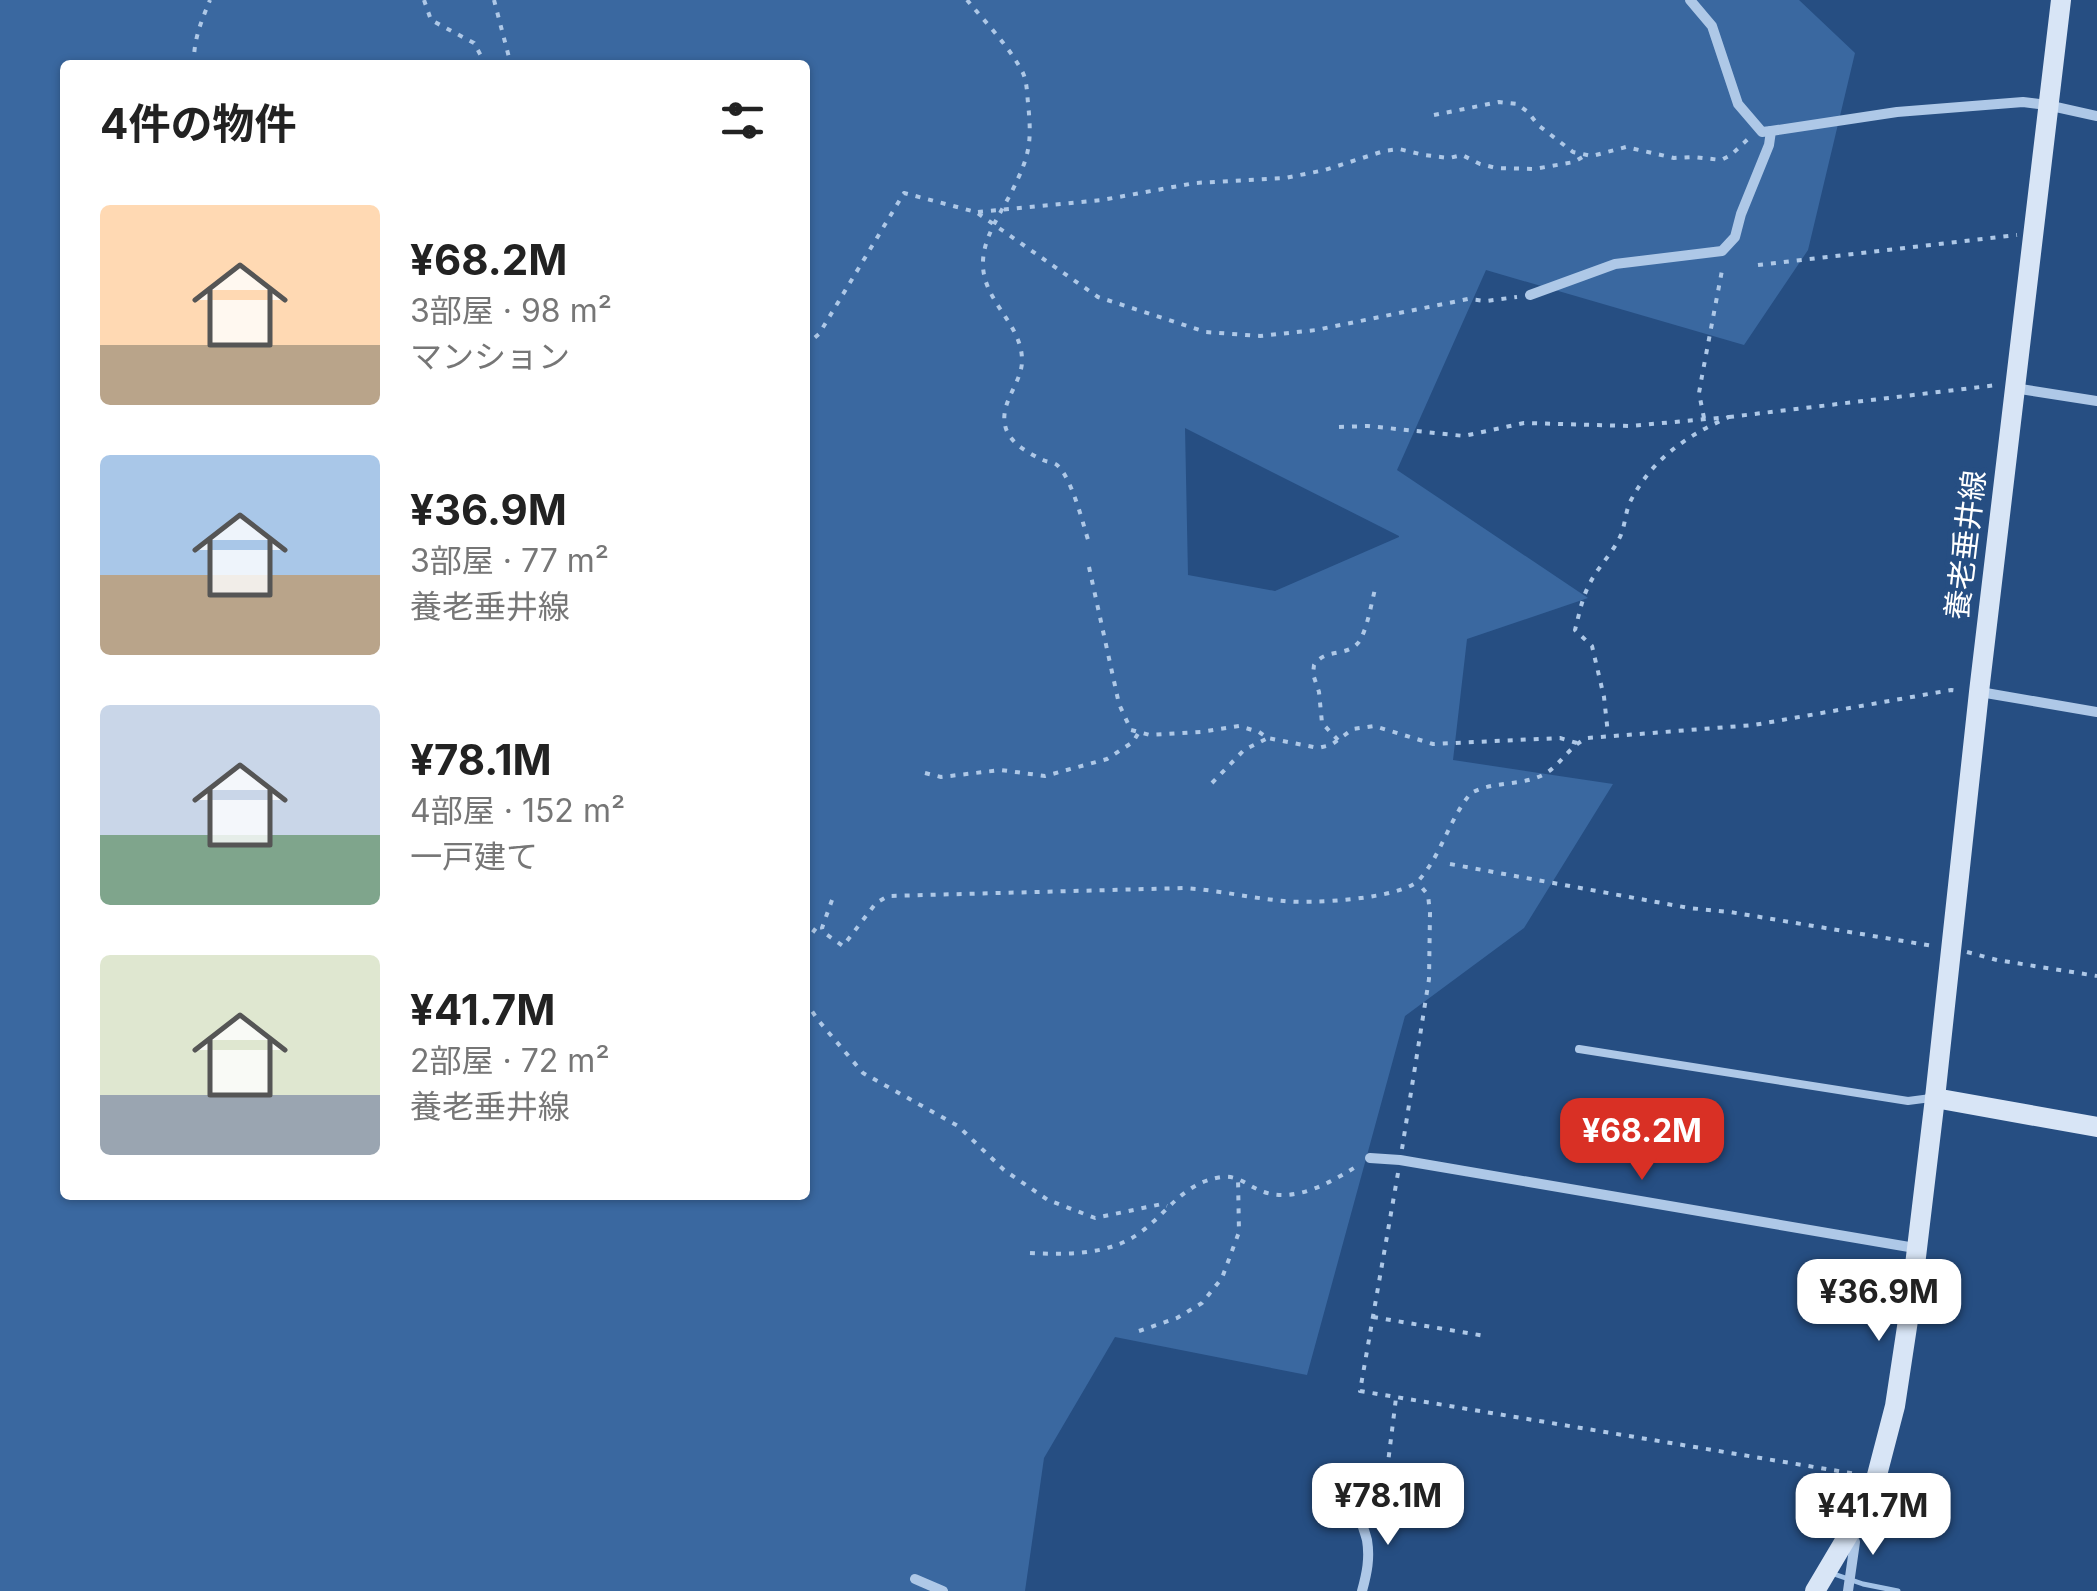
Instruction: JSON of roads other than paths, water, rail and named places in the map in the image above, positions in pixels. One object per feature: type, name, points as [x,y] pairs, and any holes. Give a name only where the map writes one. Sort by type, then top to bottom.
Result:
[{"type":"main road","name":"養老垂井線","points":[[1815,1591],[1876,1478],[1895,1406],[1910,1307],[2061,0]]},
{"type":"main road","points":[[1934,1098],[2097,1127]]},
{"type":"street","points":[[1530,295],[1615,264],[1722,251],[1735,236],[1769,145],[1765,130],[1738,104],[1712,26],[1690,0]]},
{"type":"street","points":[[1765,130],[1956,106],[2023,102],[2097,116]]},
{"type":"street","points":[[2014,388],[2097,401]]},
{"type":"street","points":[[1979,692],[2097,712]]},
{"type":"street","points":[[1370,1158],[1915,1248]]},
{"type":"street","points":[[1361,1499],[1358,1520],[1366,1538],[1369,1564],[1362,1591]]},
{"type":"street","points":[[1848,1591],[1855,1542],[1850,1532]]},
{"type":"street","points":[[915,1578],[943,1591]]},
{"type":"lane","points":[[1579,1049],[1908,1100],[1934,1098]]},
{"type":"waterway","points":[[1831,1573],[1898,1591]]}]
